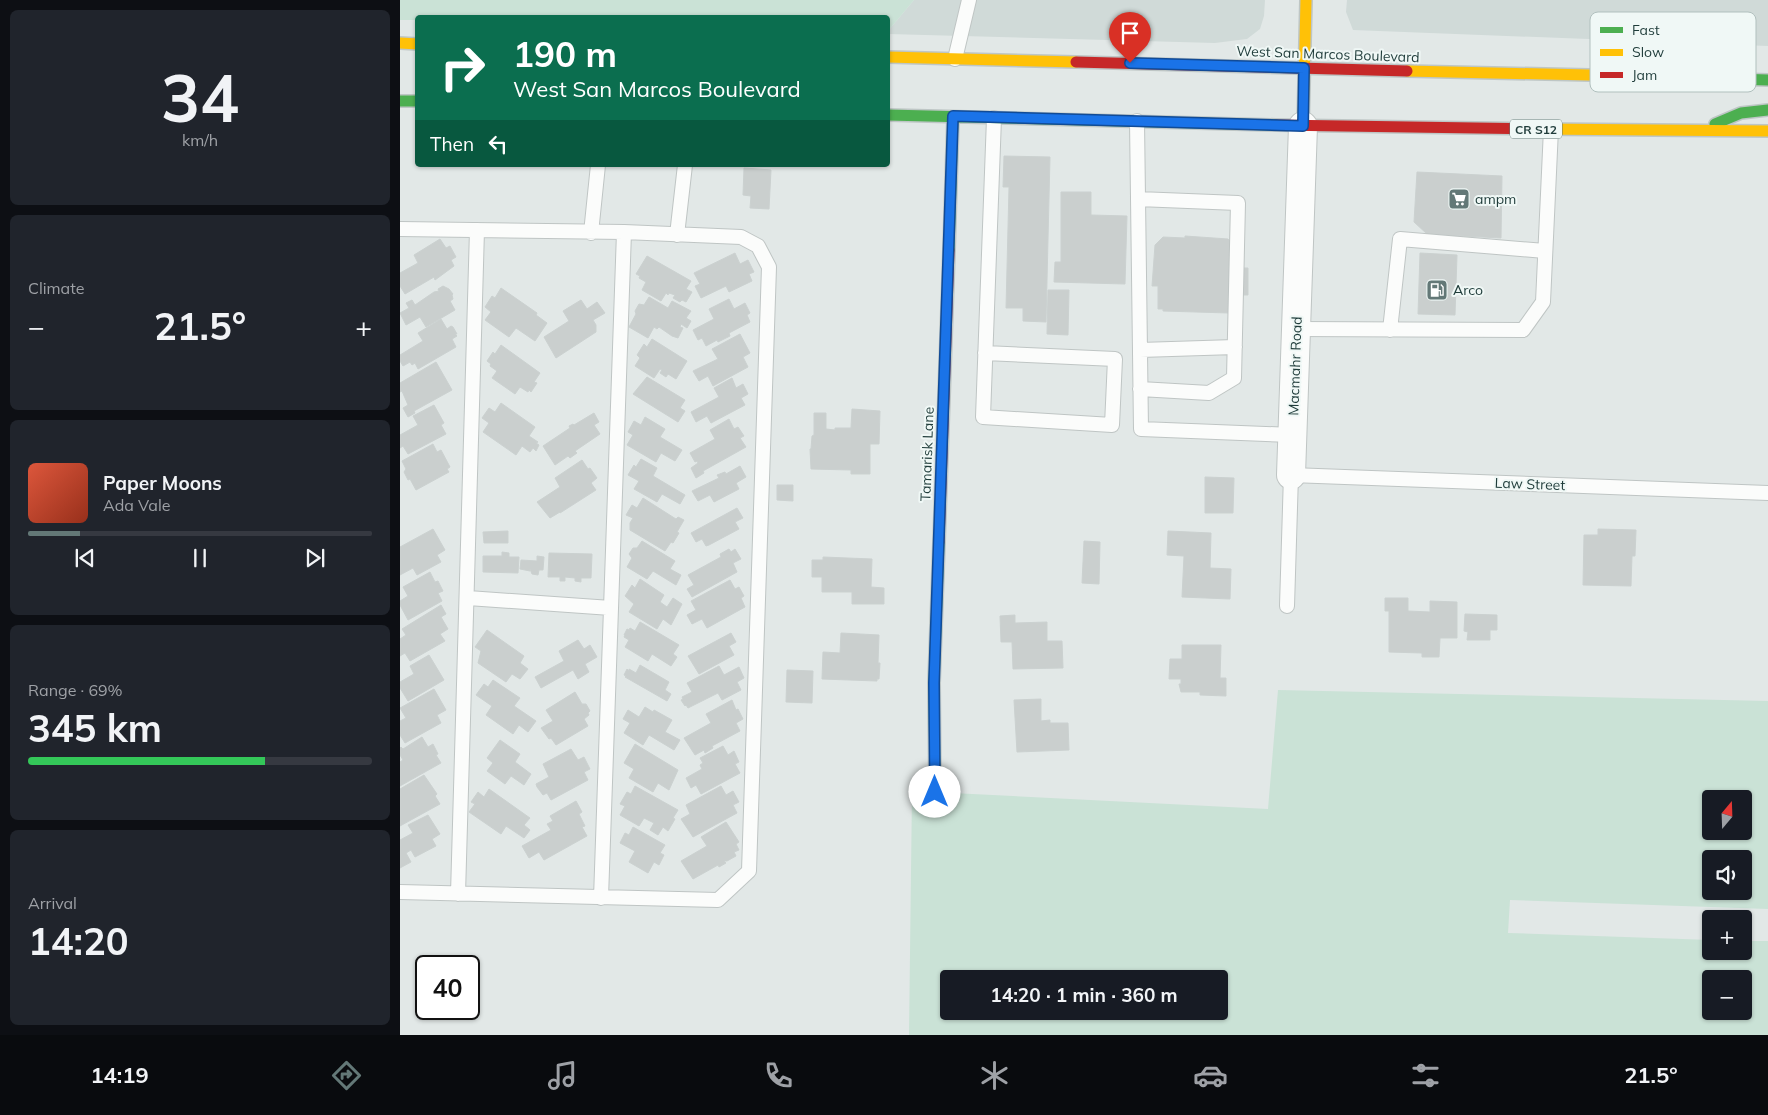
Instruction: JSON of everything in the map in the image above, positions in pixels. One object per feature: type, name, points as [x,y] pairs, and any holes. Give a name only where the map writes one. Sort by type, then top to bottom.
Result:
[{"type":"main road","points":[[1303,126],[1306,0]]},
{"type":"main road","points":[[400,43],[415,44]]},
{"type":"main road","name":"West San Marcos Boulevard","points":[[890,57],[1590,75]]},
{"type":"main road","points":[[400,101],[415,101]]},
{"type":"main road","points":[[1700,131],[1741,113],[1768,110]]},
{"type":"main road","name":"CR S12","points":[[890,114],[1303,126],[1768,131]]},
{"type":"main road","name":"Tamarisk Lane","points":[[935,792],[934,683],[953,116]]},
{"type":"street","name":"Macmahr Road","points":[[1291,475],[1303,126]]},
{"type":"lane","points":[[955,58],[969,0]]},
{"type":"lane","points":[[985,353],[1115,359],[1112,425],[983,417],[985,353],[994,118]]},
{"type":"lane","points":[[1137,121],[1141,429],[1292,435]]},
{"type":"lane","points":[[1296,329],[1522,330],[1543,302],[1551,129]]},
{"type":"lane","points":[[591,233],[598,167]]},
{"type":"lane","points":[[677,235],[686,167]]},
{"type":"lane","points":[[1138,199],[1238,204],[1234,378],[1209,393],[1140,389]]},
{"type":"lane","points":[[400,229],[624,232],[741,237],[758,246],[770,267],[749,871],[718,900],[400,892]]},
{"type":"lane","points":[[458,894],[468,598],[477,230]]},
{"type":"lane","points":[[601,898],[624,232]]},
{"type":"lane","points":[[1390,330],[1400,240],[1545,251]]},
{"type":"lane","points":[[1140,350],[1235,348]]},
{"type":"lane","name":"Law Street","points":[[1291,475],[1768,493]]},
{"type":"lane","name":"Macmahr Road","points":[[1287,606],[1291,475]]},
{"type":"lane","points":[[468,598],[611,608]]},
{"type":"shaded area","points":[[914,0],[1265,0],[1264,16],[1260,29],[1247,39],[1215,43],[890,34],[890,29]]},
{"type":"shaded area","points":[[1347,0],[1768,0],[1768,46],[1756,46],[1756,12],[1590,12],[1590,39],[1353,30],[1346,12]]},
{"type":"green space","points":[[400,0],[914,0],[890,29],[890,15],[415,15],[415,20],[400,20]]},
{"type":"green space","points":[[1278,690],[1768,701],[1768,909],[1510,900],[1508,933],[1702,940],[1702,960],[1752,960],[1752,941],[1768,941],[1768,1035],[909,1035],[912,791],[1268,809]]},
{"type":"building","points":[[1004,156],[1050,157],[1046,322],[1023,321],[1023,308],[1006,308],[1009,187],[1003,187]]},
{"type":"building","points":[[744,168],[771,170],[769,209],[750,208],[751,196],[743,195]]},
{"type":"building","name":"ampm","points":[[1417,172],[1502,176],[1501,238],[1427,234],[1414,222]]},
{"type":"building","points":[[1061,192],[1091,192],[1091,215],[1127,216],[1125,284],[1054,282],[1055,262],[1061,262]]},
{"type":"building","points":[[1185,236],[1228,239],[1236,247],[1236,268],[1248,268],[1248,295],[1230,295],[1229,313],[1163,311],[1163,309],[1158,309],[1158,286],[1152,286],[1155,245],[1163,237],[1185,238]]},
{"type":"building","points":[[440,239],[446,248],[450,246],[456,257],[451,260],[454,266],[435,280],[434,277],[405,294],[400,286],[400,273],[418,263],[414,255]]},
{"type":"building","points":[[735,253],[740,264],[748,260],[754,272],[749,274],[752,281],[729,292],[726,286],[701,298],[695,286],[700,284],[694,273]]},
{"type":"building","points":[[1420,253],[1457,255],[1455,315],[1418,314]]},
{"type":"building","points":[[647,256],[691,281],[686,289],[692,292],[686,302],[682,300],[680,302],[673,298],[675,295],[669,293],[668,295],[666,293],[661,301],[642,290],[646,282],[636,274]]},
{"type":"building","points":[[443,286],[453,294],[453,299],[450,301],[455,310],[426,327],[420,317],[406,325],[400,313],[409,308],[406,303],[412,300],[415,305],[434,292],[439,291],[438,289]]},
{"type":"building","points":[[501,288],[537,313],[536,315],[547,323],[535,341],[516,328],[509,337],[485,320],[491,312],[485,307],[492,296],[495,298]]},
{"type":"building","points":[[1048,290],[1069,290],[1068,335],[1047,334]]},
{"type":"building","points":[[649,297],[668,308],[672,301],[691,311],[686,318],[691,321],[687,328],[681,324],[680,327],[683,328],[678,338],[659,327],[657,329],[654,327],[648,338],[629,327],[639,304],[644,305]]},
{"type":"building","points":[[729,299],[734,309],[745,303],[750,313],[747,315],[750,322],[729,333],[730,336],[706,346],[702,338],[698,340],[693,330],[714,319],[709,309]]},
{"type":"building","points":[[581,300],[587,309],[597,302],[605,313],[593,320],[596,325],[596,332],[556,358],[544,337],[569,321],[563,311]]},
{"type":"building","points":[[441,319],[447,329],[451,326],[453,327],[457,334],[452,339],[456,347],[418,369],[415,363],[412,365],[410,362],[403,366],[400,361],[400,355],[423,341],[418,333]]},
{"type":"building","points":[[740,334],[750,353],[743,357],[748,367],[713,386],[708,376],[699,381],[693,371],[718,359],[712,349]]},
{"type":"building","points":[[652,339],[687,361],[676,379],[668,374],[666,377],[660,373],[662,370],[660,369],[654,378],[635,366],[640,358],[637,355],[644,344],[647,347]]},
{"type":"building","points":[[501,345],[540,373],[534,382],[537,383],[531,392],[520,387],[515,394],[492,378],[497,371],[487,361]]},
{"type":"building","points":[[436,362],[452,390],[414,411],[415,413],[408,417],[403,408],[408,405],[402,391],[400,392],[400,383]]},
{"type":"building","points":[[647,377],[685,400],[680,408],[685,411],[678,422],[633,394]]},
{"type":"building","points":[[732,378],[736,388],[743,384],[748,394],[741,398],[745,405],[711,423],[707,416],[696,422],[691,412],[719,397],[714,388]]},
{"type":"building","points":[[501,403],[535,427],[529,436],[538,442],[536,443],[539,445],[536,451],[533,448],[530,452],[522,446],[516,455],[483,432],[489,423],[482,418],[489,408],[495,412]]},
{"type":"building","points":[[434,405],[444,423],[441,425],[446,434],[408,454],[403,446],[400,448],[400,435],[418,425],[413,416]]},
{"type":"building","points":[[852,409],[880,411],[879,444],[870,444],[870,474],[851,474],[851,470],[811,469],[810,449],[812,436],[814,435],[814,413],[826,413],[826,429],[835,430],[835,428],[851,428]]},
{"type":"building","points":[[594,413],[599,422],[594,425],[600,434],[575,451],[577,453],[570,458],[568,456],[555,465],[543,446],[570,428],[569,426]]},
{"type":"building","points":[[645,417],[665,429],[660,437],[682,450],[675,461],[661,453],[656,462],[627,445],[633,435],[628,432],[634,421],[641,425]]},
{"type":"building","points":[[729,419],[734,429],[738,427],[744,436],[740,438],[746,447],[703,471],[704,473],[696,478],[691,468],[698,463],[697,461],[695,462],[690,453],[715,439],[710,430]]},
{"type":"building","points":[[433,444],[437,452],[441,450],[450,467],[447,469],[449,472],[416,490],[404,472],[406,469],[402,461]]},
{"type":"building","points":[[641,459],[657,468],[653,476],[685,495],[680,504],[662,494],[657,502],[634,489],[639,481],[628,475],[634,465],[636,467]]},
{"type":"building","points":[[582,460],[597,478],[591,483],[596,490],[550,518],[537,502],[560,487],[555,478]]},
{"type":"building","points":[[740,466],[746,477],[736,483],[739,489],[714,502],[710,495],[698,501],[692,491],[719,478],[717,475],[725,472],[726,474]]},
{"type":"building","points":[[1205,477],[1234,478],[1233,513],[1205,513]]},
{"type":"building","points":[[777,485],[793,485],[793,501],[777,500]]},
{"type":"building","points":[[643,498],[676,519],[678,517],[684,520],[673,543],[671,542],[665,551],[630,530],[630,523],[633,518],[626,515],[632,505],[637,508]]},
{"type":"building","points":[[737,508],[743,518],[735,522],[739,529],[706,546],[702,539],[696,542],[691,533]]},
{"type":"building","points":[[433,529],[445,550],[437,555],[441,562],[417,575],[413,568],[400,575],[400,547]]},
{"type":"building","points":[[1598,529],[1636,530],[1635,556],[1632,556],[1631,586],[1583,585],[1584,535],[1598,535]]},
{"type":"building","points":[[508,531],[508,543],[484,543],[483,532]]},
{"type":"building","points":[[1168,531],[1211,533],[1210,568],[1231,569],[1230,599],[1182,597],[1184,556],[1167,555]]},
{"type":"building","points":[[642,541],[675,561],[670,569],[681,575],[676,585],[653,571],[647,579],[627,567],[632,558],[629,554]]},
{"type":"building","points":[[1084,541],[1100,542],[1099,584],[1082,583]]},
{"type":"building","points":[[729,549],[731,552],[735,549],[741,559],[733,563],[737,572],[692,597],[687,589],[694,585],[688,575],[721,557],[720,554]]},
{"type":"building","points":[[502,552],[509,553],[509,557],[519,557],[518,573],[483,572],[483,556],[502,556]]},
{"type":"building","points":[[549,553],[592,554],[591,578],[581,578],[581,582],[575,581],[575,578],[565,577],[565,581],[560,581],[560,577],[548,577]]},
{"type":"building","points":[[537,556],[544,557],[543,570],[539,570],[538,575],[532,574],[530,569],[530,571],[520,569],[521,560],[537,561]]},
{"type":"building","points":[[823,557],[872,559],[871,587],[884,588],[884,604],[852,604],[852,592],[822,592],[822,577],[812,577],[812,560],[823,560]]},
{"type":"building","points":[[430,572],[435,582],[438,581],[443,591],[438,593],[442,601],[408,620],[400,605],[400,601],[408,596],[403,587]]},
{"type":"building","points":[[640,579],[664,595],[660,602],[667,607],[673,598],[682,604],[671,625],[663,619],[657,629],[629,612],[634,604],[625,596],[632,585],[635,588]]},
{"type":"building","points":[[730,580],[735,589],[739,587],[744,596],[741,598],[745,607],[707,628],[702,619],[692,624],[687,615],[696,610],[691,601]]},
{"type":"building","points":[[1385,598],[1408,598],[1408,611],[1430,612],[1430,601],[1457,602],[1457,638],[1440,638],[1439,657],[1422,657],[1422,653],[1389,652],[1389,611],[1385,611]]},
{"type":"building","points":[[441,605],[446,614],[441,617],[448,629],[440,634],[445,641],[410,661],[405,653],[400,656],[400,639],[406,635],[402,629]]},
{"type":"building","points":[[1465,614],[1497,615],[1497,630],[1490,630],[1490,640],[1467,640],[1468,632],[1464,631]]},
{"type":"building","points":[[1015,615],[1015,623],[1047,622],[1047,641],[1062,641],[1063,668],[1013,669],[1012,642],[1001,642],[1000,616]]},
{"type":"building","points":[[640,622],[679,645],[673,654],[677,657],[671,666],[652,654],[648,661],[625,647],[629,640],[624,637],[627,629],[629,630],[630,628],[635,631]]},
{"type":"building","points":[[487,630],[524,656],[520,663],[528,669],[520,679],[512,674],[506,682],[478,663],[481,651],[475,647]]},
{"type":"building","points":[[731,633],[736,642],[729,646],[734,655],[699,674],[688,656]]},
{"type":"building","points":[[841,633],[879,635],[878,663],[880,663],[879,679],[877,681],[822,679],[823,652],[840,653]]},
{"type":"building","points":[[578,640],[584,649],[590,645],[597,657],[585,664],[589,672],[578,679],[573,670],[541,688],[535,677],[564,661],[559,651]]},
{"type":"building","points":[[1182,645],[1221,645],[1220,678],[1226,678],[1226,696],[1200,695],[1200,692],[1181,692],[1179,684],[1181,684],[1181,679],[1169,679],[1170,659],[1182,659]]},
{"type":"building","points":[[429,655],[444,680],[408,701],[400,688],[400,682],[414,674],[410,666]]},
{"type":"building","points":[[640,665],[669,682],[665,690],[671,694],[667,701],[625,677],[627,669],[636,673]]},
{"type":"building","points":[[719,666],[724,675],[739,667],[744,678],[737,682],[741,690],[722,700],[718,693],[688,708],[685,706],[681,700],[683,699],[682,697],[692,692],[687,683]]},
{"type":"building","points":[[787,670],[813,671],[812,703],[786,702]]},
{"type":"building","points":[[493,680],[520,698],[514,706],[536,721],[528,732],[519,725],[513,734],[486,715],[492,706],[476,695],[484,684],[488,687]]},
{"type":"building","points":[[434,689],[446,710],[437,715],[441,723],[405,743],[400,735],[400,721],[406,718],[400,708]]},
{"type":"building","points":[[575,692],[582,704],[586,704],[590,711],[589,715],[584,719],[588,726],[556,745],[541,728],[553,721],[546,710]]},
{"type":"building","points":[[1041,699],[1041,721],[1050,720],[1050,723],[1068,723],[1069,750],[1017,752],[1014,700]]},
{"type":"building","points":[[732,700],[736,710],[738,709],[743,719],[736,723],[740,731],[712,746],[713,748],[705,753],[704,750],[695,755],[684,738],[711,723],[706,714]]},
{"type":"building","points":[[645,707],[672,720],[665,732],[680,740],[674,750],[649,735],[643,745],[624,733],[630,723],[623,719],[628,710],[639,717]]},
{"type":"building","points":[[422,737],[428,747],[433,744],[438,754],[436,755],[441,763],[400,786],[400,762],[403,760],[400,755],[400,748],[403,749]]},
{"type":"building","points":[[500,740],[520,754],[515,762],[531,774],[524,785],[511,776],[505,784],[487,771],[493,763],[487,758]]},
{"type":"building","points":[[635,744],[678,770],[669,790],[658,783],[653,792],[629,778],[634,769],[624,763]]},
{"type":"building","points":[[723,746],[728,755],[734,751],[739,762],[735,764],[740,773],[701,794],[696,785],[691,788],[686,778],[702,769],[700,765],[703,763],[700,758]]},
{"type":"building","points":[[571,749],[578,760],[584,757],[590,769],[584,772],[588,780],[551,800],[547,793],[543,795],[536,784],[549,777],[543,764]]},
{"type":"building","points":[[424,775],[437,794],[435,796],[440,804],[400,826],[400,789]]},
{"type":"building","points":[[635,786],[678,810],[668,831],[663,827],[658,835],[650,830],[654,823],[644,818],[639,826],[620,815],[625,806],[620,804],[627,792],[631,794]]},
{"type":"building","points":[[721,786],[726,795],[733,791],[739,802],[733,805],[737,813],[693,837],[681,819],[690,814],[686,805]]},
{"type":"building","points":[[489,789],[530,818],[524,825],[530,830],[524,838],[506,826],[501,834],[469,812],[475,804],[471,802],[478,792],[484,797]]},
{"type":"building","points":[[576,801],[582,812],[579,814],[585,826],[582,827],[587,836],[544,860],[539,852],[529,858],[522,846],[551,830],[547,824],[553,821],[550,816]]},
{"type":"building","points":[[428,815],[440,834],[432,839],[436,846],[415,857],[411,850],[406,853],[411,862],[400,868],[400,840],[413,833],[408,825]]},
{"type":"building","points":[[726,822],[739,842],[736,844],[739,850],[734,852],[736,856],[724,861],[726,863],[719,867],[718,865],[693,879],[681,861],[707,846],[701,837]]},
{"type":"building","points":[[633,827],[665,845],[660,853],[664,855],[659,865],[654,862],[648,873],[629,862],[635,851],[620,843],[625,833],[629,835]]},
{"type":"traffic: fast","points":[[1756,80],[1768,80]]},
{"type":"traffic: fast","points":[[400,101],[415,101]]},
{"type":"traffic: fast","points":[[1715,124],[1741,113],[1768,110]]},
{"type":"traffic: fast","points":[[890,115],[1276,125]]},
{"type":"traffic: fast","points":[[949,250],[953,117]]},
{"type":"traffic: fast","points":[[935,792],[934,683],[939,542]]},
{"type":"traffic: slow","points":[[1303,126],[1306,0]]},
{"type":"traffic: slow","points":[[400,43],[415,44]]},
{"type":"traffic: slow","points":[[890,57],[1076,62]]},
{"type":"traffic: slow","points":[[1407,71],[1590,75]]},
{"type":"traffic: slow","points":[[1540,129],[1768,131]]},
{"type":"traffic: jam","points":[[1076,62],[1407,71]]},
{"type":"traffic: jam","points":[[1276,125],[1540,129]]},
{"type":"traffic: jam","points":[[939,542],[949,250]]},
{"type":"place","name":"ampm","points":[[1459,199]]},
{"type":"place","name":"Arco","points":[[1437,290]]},
{"type":"route","points":[[935,792],[934,683],[953,116],[1303,126],[1304,68],[1130,63]]}]
